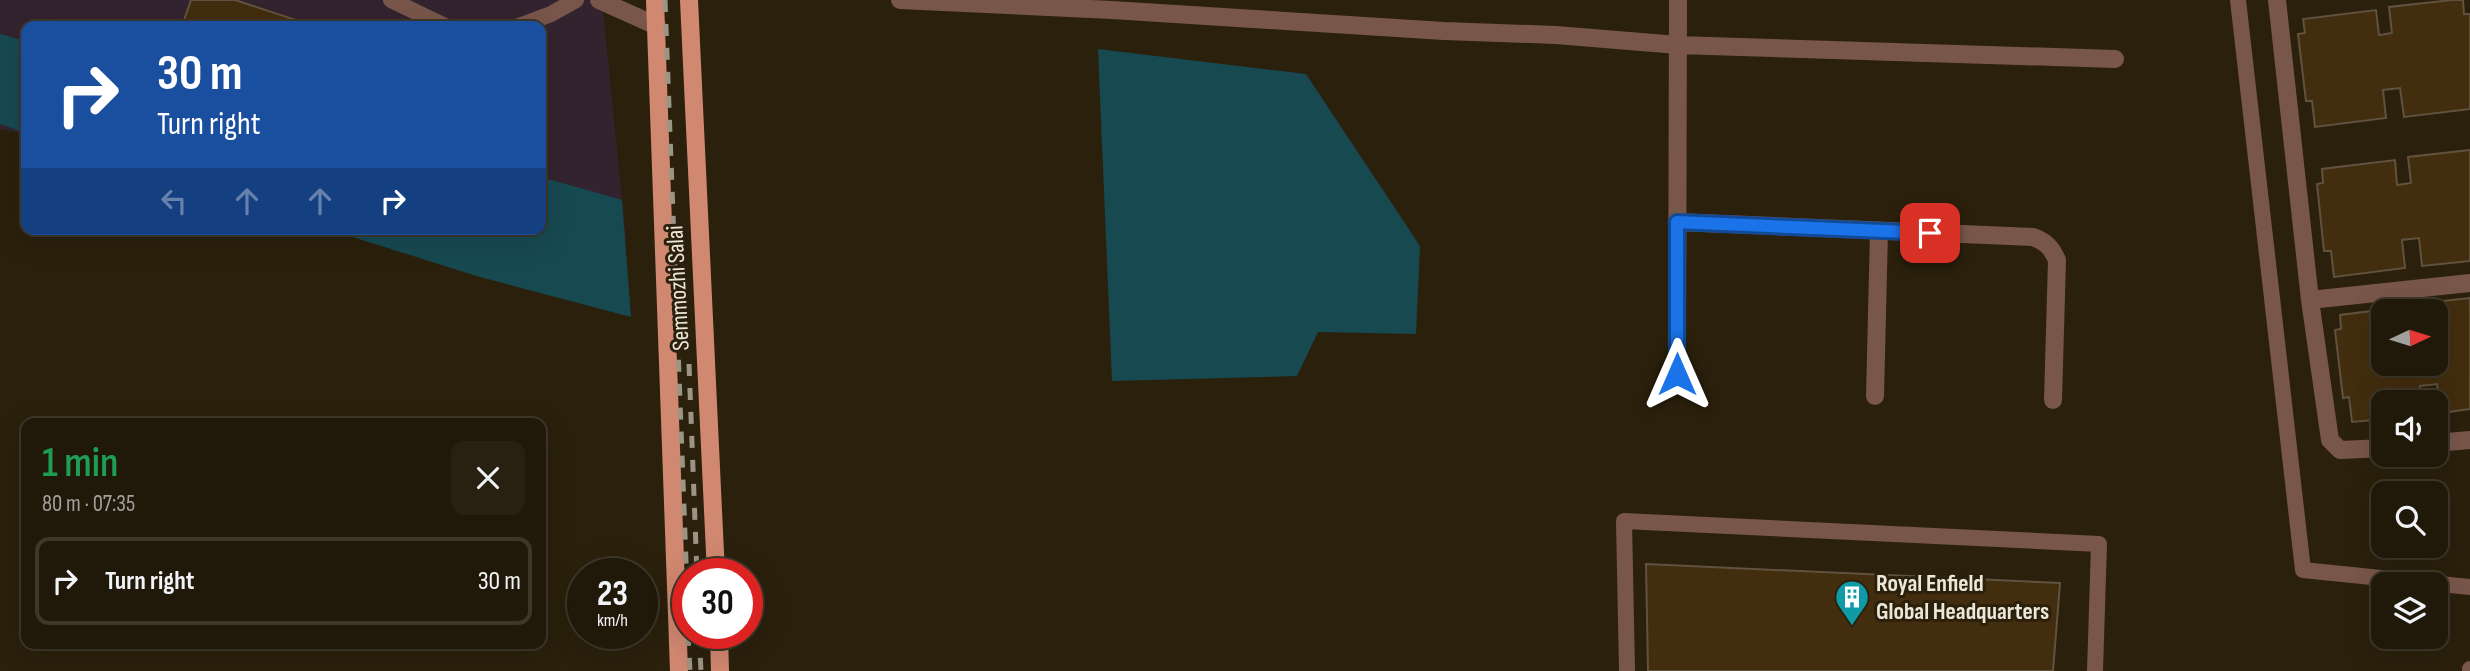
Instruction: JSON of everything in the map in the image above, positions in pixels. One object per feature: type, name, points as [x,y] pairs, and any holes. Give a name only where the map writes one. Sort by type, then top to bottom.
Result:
[{"type":"main road","points":[[655,0],[679,671]]},
{"type":"main road","name":"Semmozhi Salai","points":[[689,0],[715,558]]},
{"type":"main road","points":[[719,649],[720,671]]},
{"type":"street","points":[[600,0],[657,26]]},
{"type":"street","points":[[900,0],[1112,10],[1678,45],[2115,59]]},
{"type":"street","points":[[1677,374],[1678,0]]},
{"type":"street","points":[[2277,0],[2310,300],[2330,440],[2340,450],[2371,449]]},
{"type":"street","points":[[1677,222],[2033,237],[2051,247],[2057,260],[2053,400]]},
{"type":"street","points":[[1875,396],[1879,231]]},
{"type":"street","points":[[2310,300],[2470,283]]},
{"type":"street","points":[[2448,442],[2470,440]]},
{"type":"lane","points":[[391,0],[435,21]]},
{"type":"lane","points":[[532,21],[576,0]]},
{"type":"lane","points":[[2238,0],[2303,570],[2470,587]]},
{"type":"lane","points":[[1627,671],[1624,520],[2099,544],[2095,671]]},
{"type":"shaded area","points":[[0,0],[602,0],[626,240],[546,226],[546,21],[21,21],[21,133],[0,129]]},
{"type":"water","points":[[0,34],[21,40],[21,131],[0,124]]},
{"type":"water","points":[[1098,49],[1306,74],[1420,246],[1416,334],[1318,332],[1297,376],[1112,381]]},
{"type":"water","points":[[546,178],[622,200],[631,317],[480,277],[346,235],[546,235]]},
{"type":"building","points":[[191,0],[235,0],[299,21],[184,21]]},
{"type":"building","points":[[2463,0],[2464,14],[2470,14],[2470,109],[2404,117],[2400,88],[2383,90],[2386,118],[2315,127],[2312,101],[2306,101],[2298,34],[2305,33],[2303,19],[2376,10],[2379,35],[2392,33],[2389,7]]},
{"type":"building","points":[[2470,150],[2470,261],[2422,266],[2419,238],[2402,240],[2405,268],[2334,277],[2331,251],[2324,251],[2317,184],[2323,183],[2322,169],[2395,160],[2397,185],[2411,183],[2408,157]]},
{"type":"building","points":[[2470,298],[2470,409],[2448,412],[2448,390],[2438,390],[2437,384],[2420,386],[2420,390],[2371,390],[2371,420],[2352,422],[2349,397],[2343,398],[2335,330],[2341,329],[2340,315],[2371,311],[2371,376],[2448,376],[2448,300]]},
{"type":"building","name":"Royal Enfield Global Headquarters","points":[[1646,564],[2060,583],[2053,671],[1648,671]]},
{"type":"railway","points":[[665,0],[686,558]]},
{"type":"railway","points":[[689,364],[696,558]]},
{"type":"railway","points":[[689,649],[690,671]]},
{"type":"railway","points":[[700,649],[701,671]]},
{"type":"place","name":"Royal Enfield Global Headquarters","points":[[1852,627]]},
{"type":"route","points":[[1677,374],[1677,222],[1930,233]]}]
